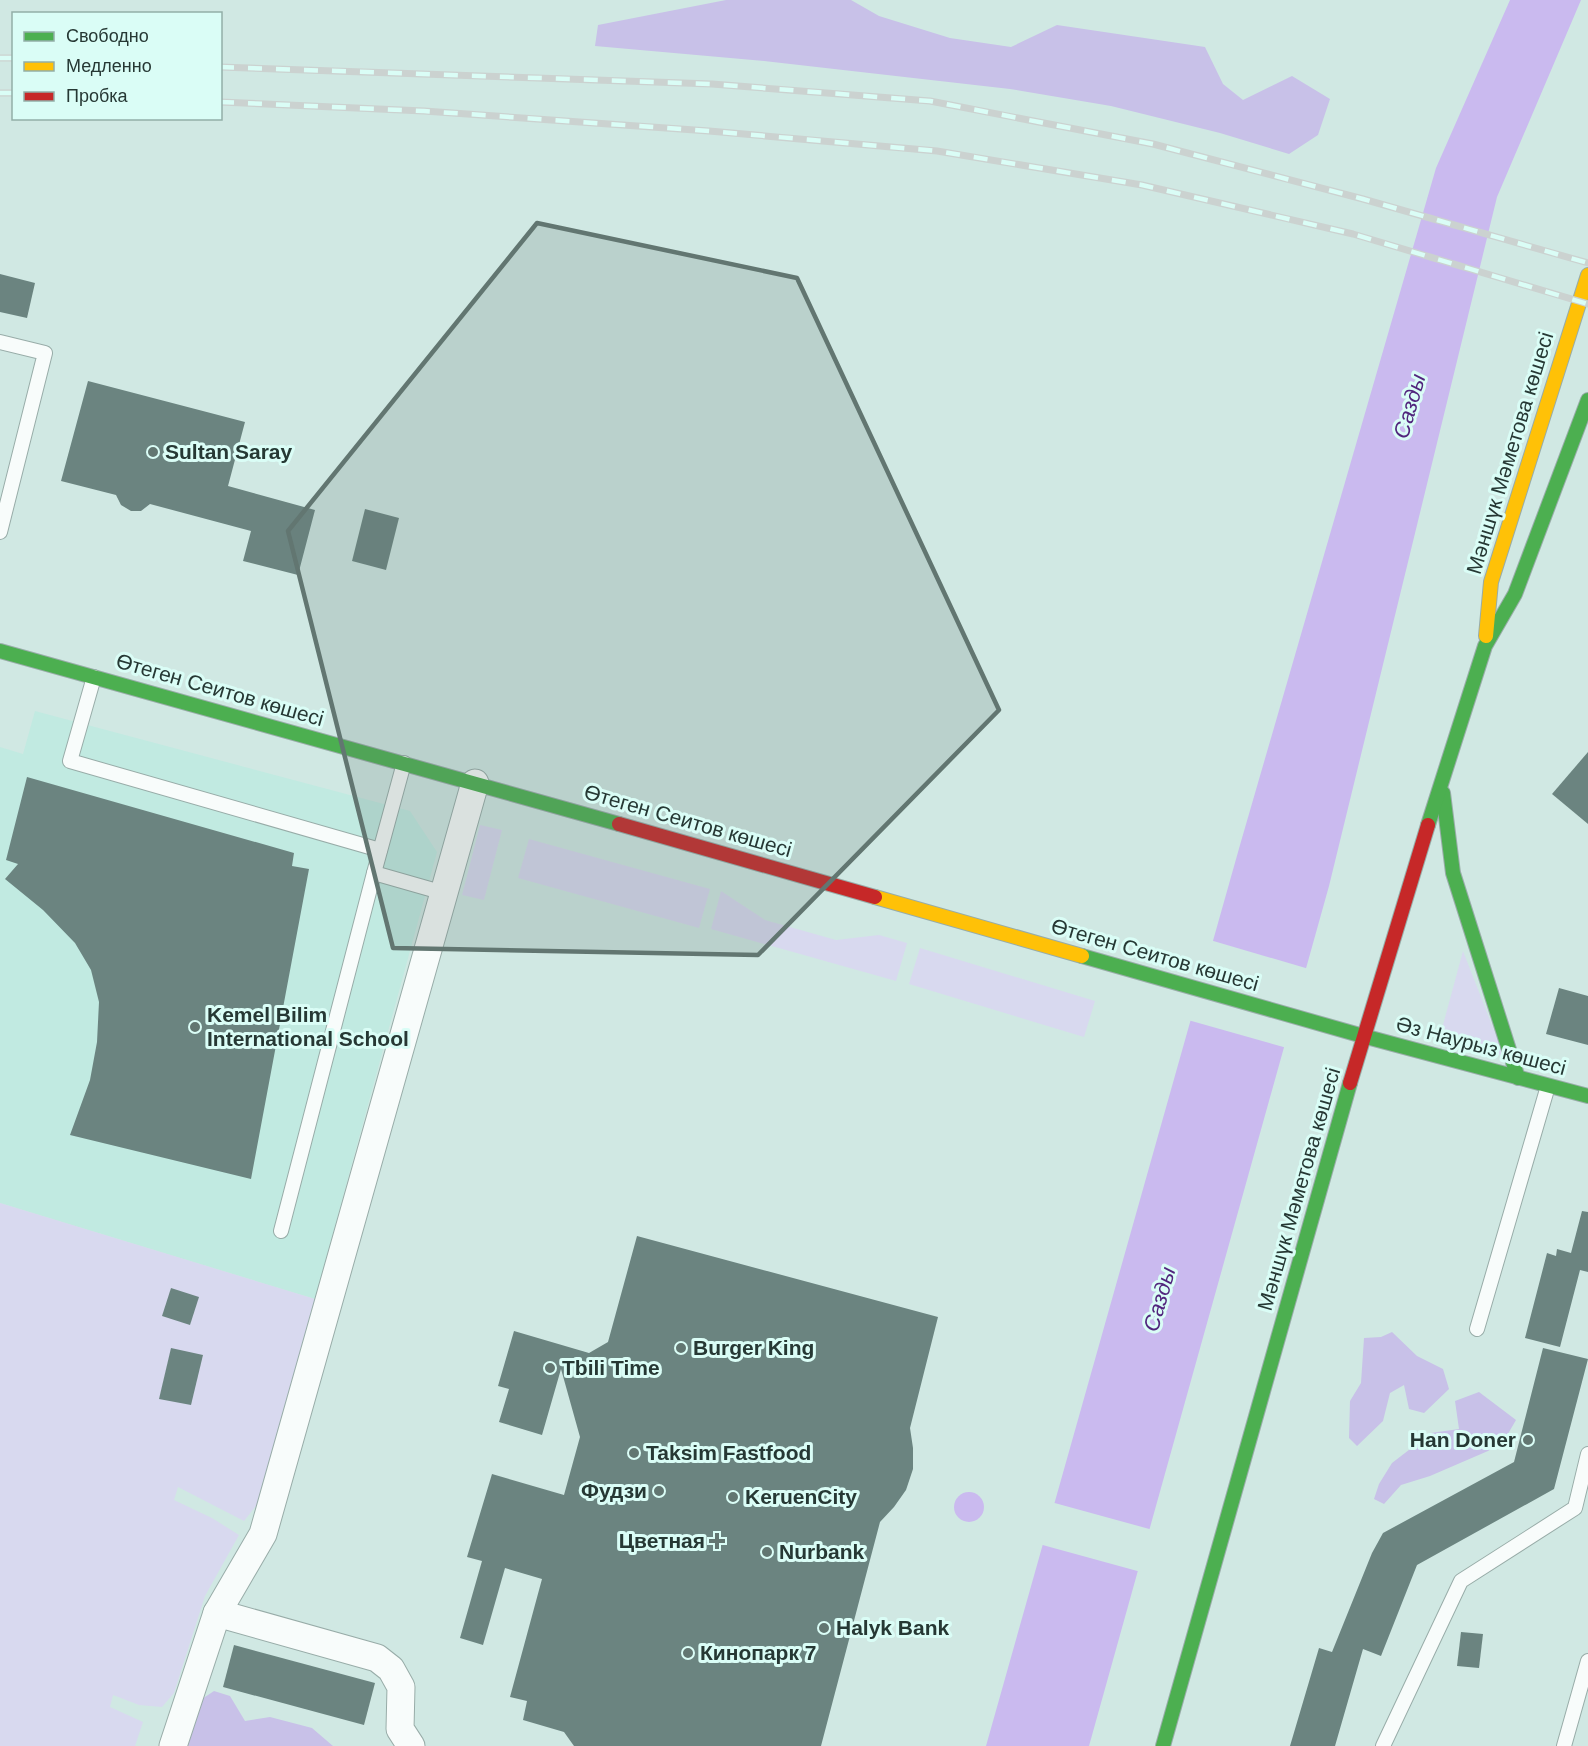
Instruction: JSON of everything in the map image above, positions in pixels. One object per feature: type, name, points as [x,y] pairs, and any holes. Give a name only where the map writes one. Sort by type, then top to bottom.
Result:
[{"type":"main road","name":"Мәншүк Мәметова көшесі","points":[[1485,646],[1491,582],[1588,275]]},
{"type":"main road","name":"Мәншүк Мәметова көшесі","points":[[1163,1746],[1363,1036],[1441,782],[1485,646],[1515,594],[1588,400]]},
{"type":"main road","name":"Өтеген Сеитов көшесі","points":[[0,651],[475,783],[1363,1036]]},
{"type":"main road","points":[[1441,782],[1453,873],[1518,1077]]},
{"type":"main road","name":"Әз Наурыз көшесі","points":[[1363,1036],[1588,1096]]},
{"type":"street","points":[[173,1746],[217,1612],[263,1534],[475,783]]},
{"type":"street","points":[[217,1612],[377,1658],[391,1669],[401,1687],[400,1729],[411,1746]]},
{"type":"lane","points":[[0,342],[45,353],[4,503],[0,532]]},
{"type":"lane","points":[[94,677],[70,761],[380,850]]},
{"type":"lane","points":[[281,1231],[404,763]]},
{"type":"lane","points":[[374,873],[444,892]]},
{"type":"lane","points":[[1477,1329],[1548,1086]]},
{"type":"lane","points":[[1383,1746],[1461,1581],[1575,1508],[1588,1454]]},
{"type":"lane","points":[[1564,1746],[1588,1661]]},
{"type":"highlighted area","points":[[537,223],[797,278],[999,710],[758,955],[393,948],[288,531]]},
{"type":"shaded area","points":[[726,0],[851,0],[879,16],[950,38],[1011,47],[1057,25],[1205,47],[1223,84],[1243,100],[1292,76],[1330,99],[1318,135],[1289,154],[1220,133],[1111,106],[1010,89],[764,61],[595,46],[598,25]]},
{"type":"shaded area","name":"Kemel Bilim International School","points":[[35,711],[410,811],[437,852],[315,1299],[0,1203],[0,747],[23,754]]},
{"type":"shaded area","points":[[480,825],[502,830],[484,900],[462,895]]},
{"type":"shaded area","points":[[529,839],[710,889],[699,928],[518,878]]},
{"type":"shaded area","points":[[721,891],[765,920],[836,940],[879,935],[907,943],[896,981],[711,929]]},
{"type":"shaded area","points":[[920,948],[1095,1001],[1084,1037],[909,984]]},
{"type":"shaded area","points":[[1463,951],[1504,1056],[1440,1036]]},
{"type":"shaded area","points":[[0,1203],[315,1299],[259,1502],[244,1521],[178,1487],[174,1500],[212,1518],[239,1535],[205,1596],[174,1693],[162,1707],[139,1705],[113,1695],[110,1707],[143,1722],[135,1746],[0,1746]]},
{"type":"shaded area","points":[[1392,1332],[1417,1356],[1443,1369],[1449,1389],[1424,1413],[1409,1409],[1404,1385],[1390,1393],[1383,1421],[1357,1446],[1349,1438],[1350,1401],[1361,1383],[1364,1338],[1381,1337]]},
{"type":"shaded area","points":[[1479,1392],[1516,1420],[1505,1439],[1488,1451],[1430,1476],[1401,1485],[1384,1504],[1374,1499],[1379,1484],[1392,1463],[1431,1433],[1459,1429],[1455,1401]]},
{"type":"shaded area","points":[[214,1691],[230,1696],[245,1721],[270,1717],[312,1728],[333,1746],[186,1746],[202,1699]]},
{"type":"water","name":"Сазды","points":[[1510,0],[1581,0],[1497,197],[1329,886],[1089,1746],[986,1746],[1240,845],[1436,168]]},
{"type":"water","points":[[969,1492],[980,1496],[984,1507],[980,1518],[969,1522],[958,1518],[954,1507],[958,1496]]},
{"type":"pier","points":[[1210,940],[1309,969],[1287,1048],[1188,1020]]},
{"type":"pier","points":[[1051,1502],[1153,1530],[1141,1572],[1039,1544]]},
{"type":"building","points":[[0,274],[35,283],[27,318],[0,312]]},
{"type":"building","name":"Sultan Saray","points":[[88,381],[245,422],[228,486],[315,510],[298,575],[243,561],[251,531],[150,504],[141,511],[131,511],[121,505],[116,495],[61,481]]},
{"type":"building","points":[[365,509],[399,518],[386,570],[352,561]]},
{"type":"building","points":[[1588,752],[1588,824],[1552,794]]},
{"type":"building","points":[[27,777],[294,853],[292,866],[309,869],[251,1179],[70,1135],[90,1080],[97,1042],[99,1002],[91,970],[75,943],[43,910],[5,879],[18,864],[6,860]]},
{"type":"building","points":[[1559,988],[1588,996],[1588,1045],[1546,1034]]},
{"type":"building","points":[[1582,1211],[1588,1212],[1588,1272],[1580,1270],[1560,1347],[1525,1338],[1547,1253],[1556,1256],[1557,1249],[1571,1253]]},
{"type":"building","name":"KeruenCity","points":[[637,1236],[938,1317],[910,1428],[913,1469],[906,1490],[880,1522],[821,1746],[574,1746],[564,1732],[523,1720],[527,1701],[510,1697],[542,1579],[505,1568],[483,1645],[460,1638],[482,1561],[467,1557],[492,1474],[564,1495],[580,1437],[561,1369],[542,1435],[499,1422],[509,1389],[498,1386],[514,1331],[589,1353],[608,1342]]},
{"type":"building","points":[[171,1288],[199,1297],[190,1325],[162,1316]]},
{"type":"building","points":[[171,1348],[203,1355],[191,1405],[159,1399]]},
{"type":"building","points":[[1543,1348],[1588,1359],[1554,1489],[1417,1565],[1381,1656],[1363,1649],[1335,1746],[1290,1746],[1319,1648],[1332,1652],[1372,1553],[1383,1533],[1514,1462]]},
{"type":"building","points":[[1461,1632],[1483,1634],[1479,1668],[1457,1666]]},
{"type":"building","points":[[234,1645],[375,1683],[364,1725],[223,1687]]},
{"type":"railway","points":[[0,58],[12,58]]},
{"type":"railway","points":[[222,67],[712,84],[930,101],[1153,144],[1363,199],[1588,263]]},
{"type":"railway","points":[[0,93],[12,93]]},
{"type":"railway","points":[[222,102],[424,111],[709,131],[937,151],[1142,185],[1353,234],[1588,304]]},
{"type":"traffic: fast","points":[[1428,825],[1485,646],[1515,594],[1588,400]]},
{"type":"traffic: fast","points":[[0,651],[619,824]]},
{"type":"traffic: fast","points":[[1443,793],[1453,873],[1518,1078]]},
{"type":"traffic: fast","points":[[1082,956],[1363,1036],[1588,1096]]},
{"type":"traffic: fast","points":[[1163,1746],[1350,1083]]},
{"type":"traffic: slow","points":[[1486,636],[1491,582],[1588,275]]},
{"type":"traffic: slow","points":[[875,897],[1082,956]]},
{"type":"traffic: jam","points":[[619,824],[875,897]]},
{"type":"traffic: jam","points":[[1350,1083],[1428,825]]},
{"type":"place","name":"Sultan Saray","points":[[153,452]]},
{"type":"place","name":"Kemel Bilim International School","points":[[195,1027]]},
{"type":"place","name":"Burger King","points":[[681,1348]]},
{"type":"place","name":"Tbili Time","points":[[550,1368]]},
{"type":"place","name":"Han Doner","points":[[1528,1440]]},
{"type":"place","name":"Taksim Fastfood","points":[[634,1453]]},
{"type":"place","name":"Фудзи","points":[[659,1491]]},
{"type":"place","name":"KeruenCity","points":[[733,1497]]},
{"type":"place","name":"Цветная","points":[[717,1541]]},
{"type":"place","name":"Nurbank","points":[[767,1552]]},
{"type":"place","name":"Halyk Bank","points":[[824,1628]]},
{"type":"place","name":"Кинопарк 7","points":[[688,1653]]}]
